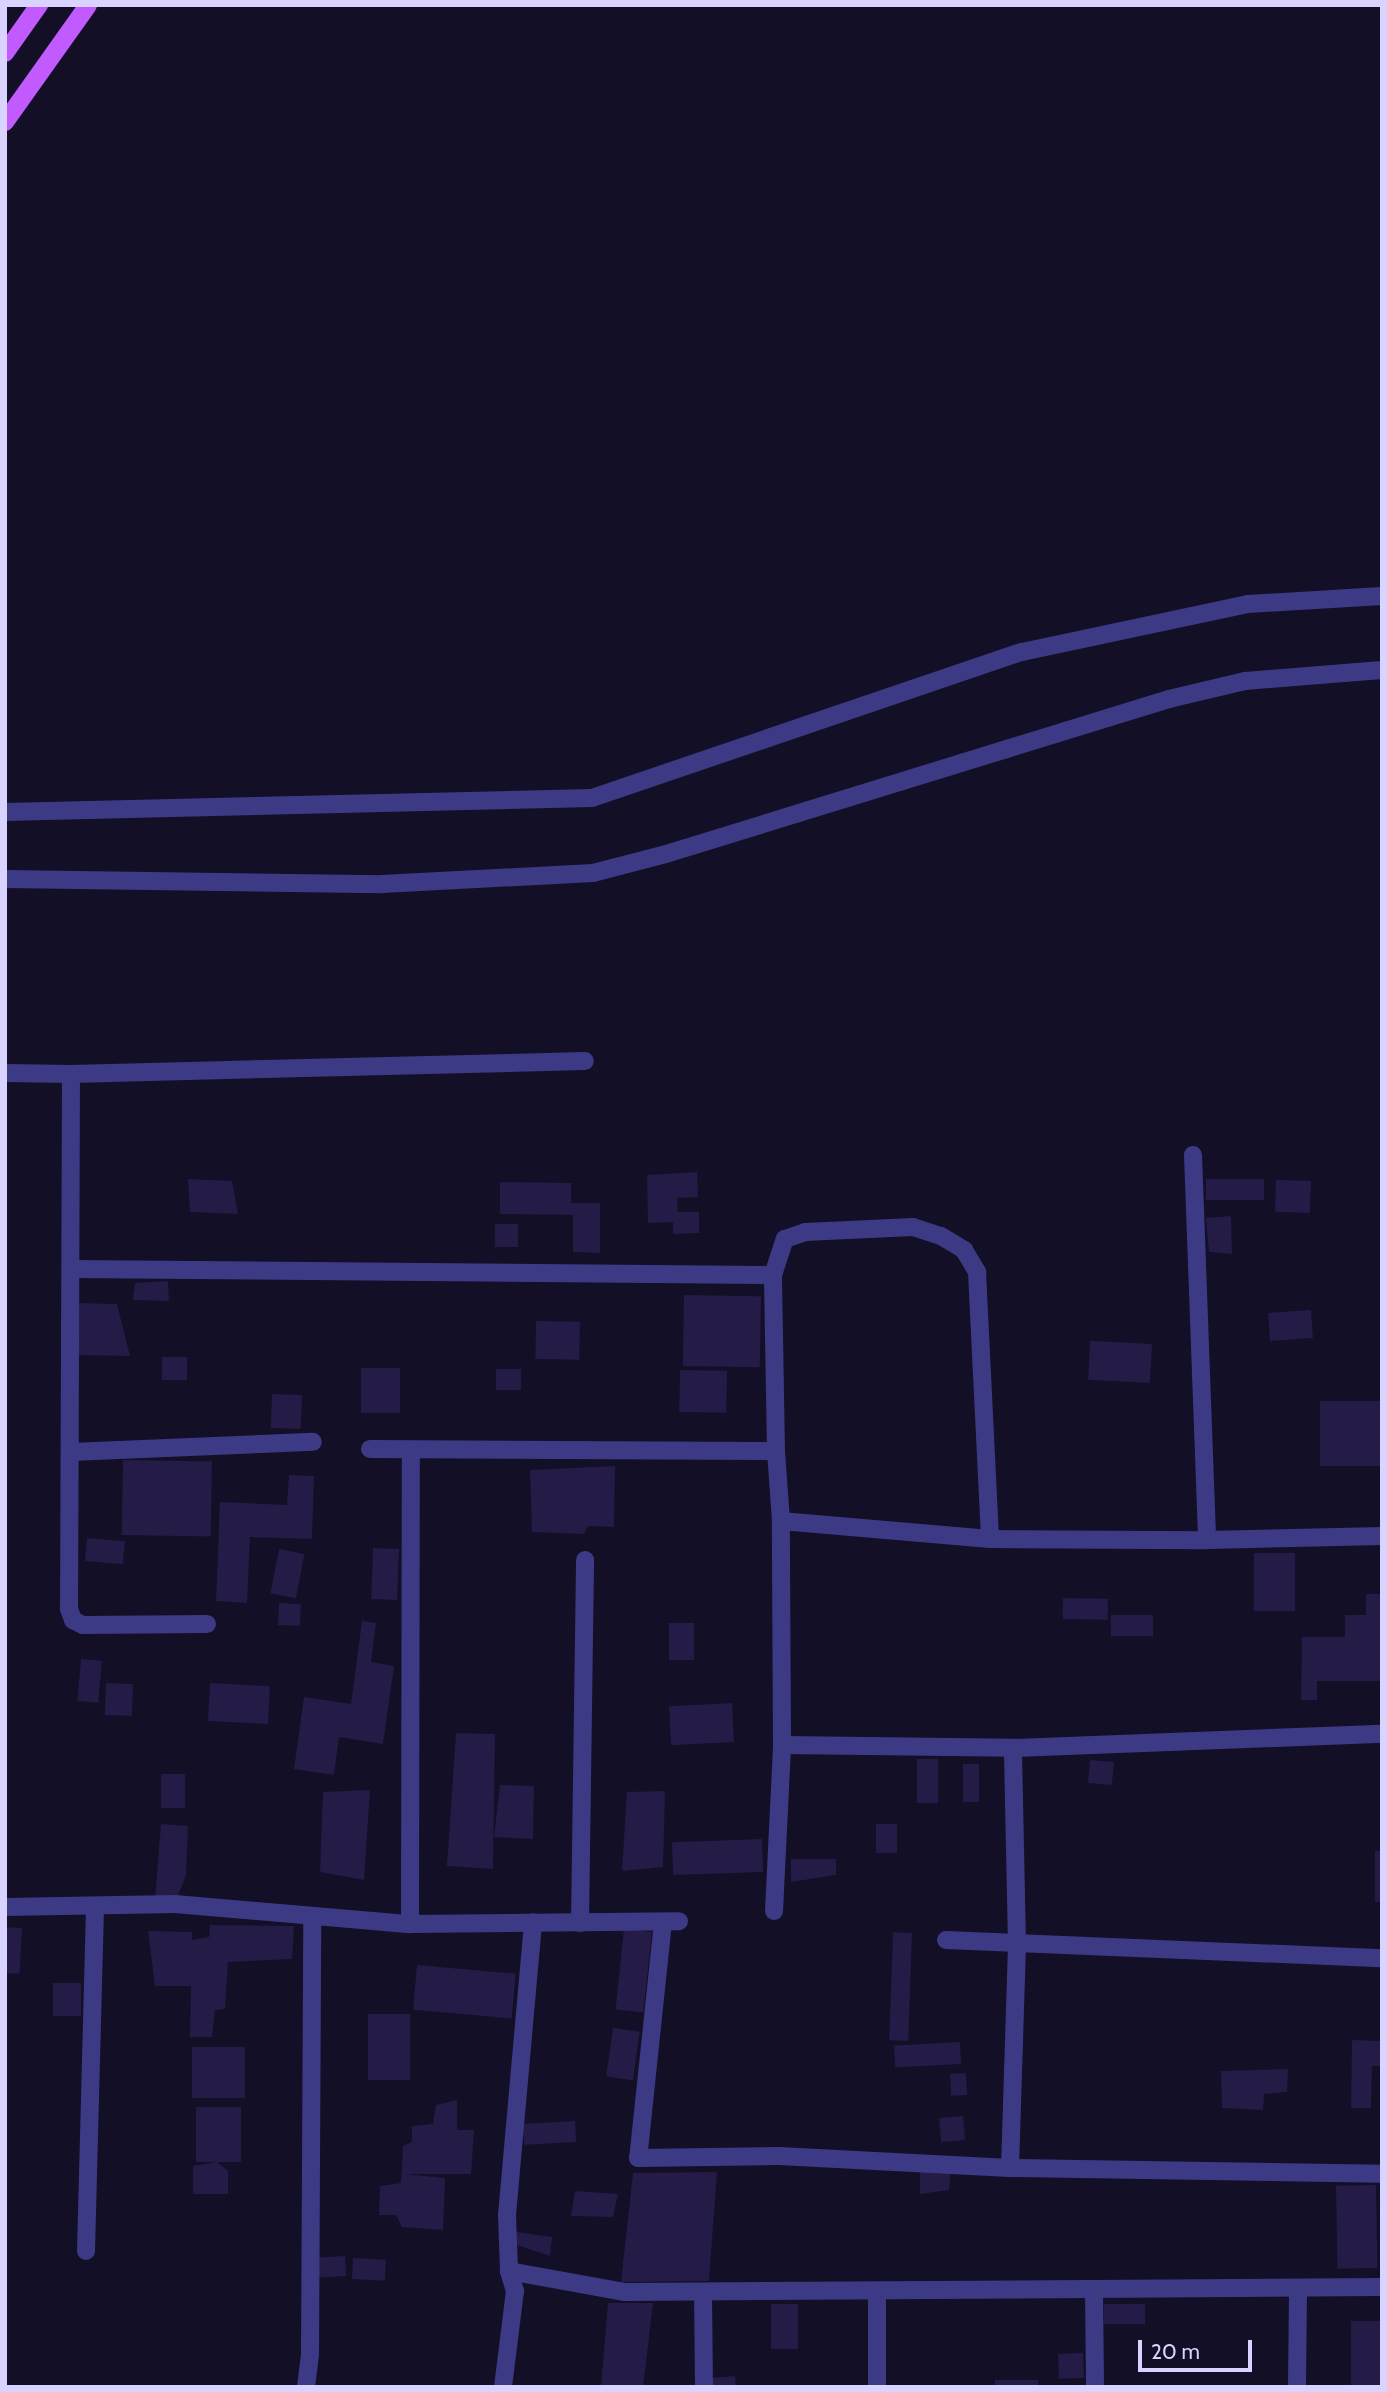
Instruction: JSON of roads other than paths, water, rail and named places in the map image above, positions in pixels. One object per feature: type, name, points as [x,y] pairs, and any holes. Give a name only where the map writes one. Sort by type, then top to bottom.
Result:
[{"type":"main road","points":[[5,53],[39,5]]},
{"type":"main road","points":[[5,122],[88,5]]},
{"type":"street","points":[[5,812],[592,798],[1021,652],[1248,604],[1382,596]]},
{"type":"street","points":[[5,879],[382,884],[593,873],[666,854],[1169,699],[1245,681],[1382,670]]},
{"type":"street","points":[[5,1073],[71,1074],[585,1061]]},
{"type":"street","points":[[71,1074],[69,1609],[73,1620],[83,1625],[207,1624]]},
{"type":"street","points":[[1193,1155],[1207,1540]]},
{"type":"street","points":[[774,1911],[782,1745],[780,1521],[773,1275],[785,1239],[805,1232],[913,1227],[941,1236],[964,1250],[977,1272],[990,1539]]},
{"type":"street","points":[[71,1269],[773,1275]]},
{"type":"street","points":[[71,1452],[313,1442]]},
{"type":"street","points":[[370,1449],[776,1451]]},
{"type":"street","points":[[410,1924],[411,1451]]},
{"type":"street","points":[[780,1521],[990,1539],[1207,1540],[1382,1536]]},
{"type":"street","points":[[580,1923],[585,1560]]},
{"type":"street","points":[[782,1745],[1013,1748],[1382,1734]]},
{"type":"street","points":[[1010,2168],[1017,1944],[1013,1748]]},
{"type":"street","points":[[5,1908],[175,1904],[410,1924],[671,1922],[638,2158],[779,2156],[1010,2168],[1382,2174]]},
{"type":"street","points":[[86,2251],[94,1906]]},
{"type":"street","points":[[306,2387],[310,2354],[312,1917]]},
{"type":"street","points":[[503,2387],[513,2320],[514,2291],[509,2271],[507,2215],[533,1922]]},
{"type":"street","points":[[946,1940],[1382,1958]]},
{"type":"street","points":[[509,2271],[625,2292],[877,2293],[1382,2287]]},
{"type":"street","points":[[1297,2387],[1298,2288]]},
{"type":"street","points":[[1094,2290],[1095,2387]]},
{"type":"street","points":[[703,2292],[704,2387]]},
{"type":"street","points":[[877,2293],[877,2387]]}]
